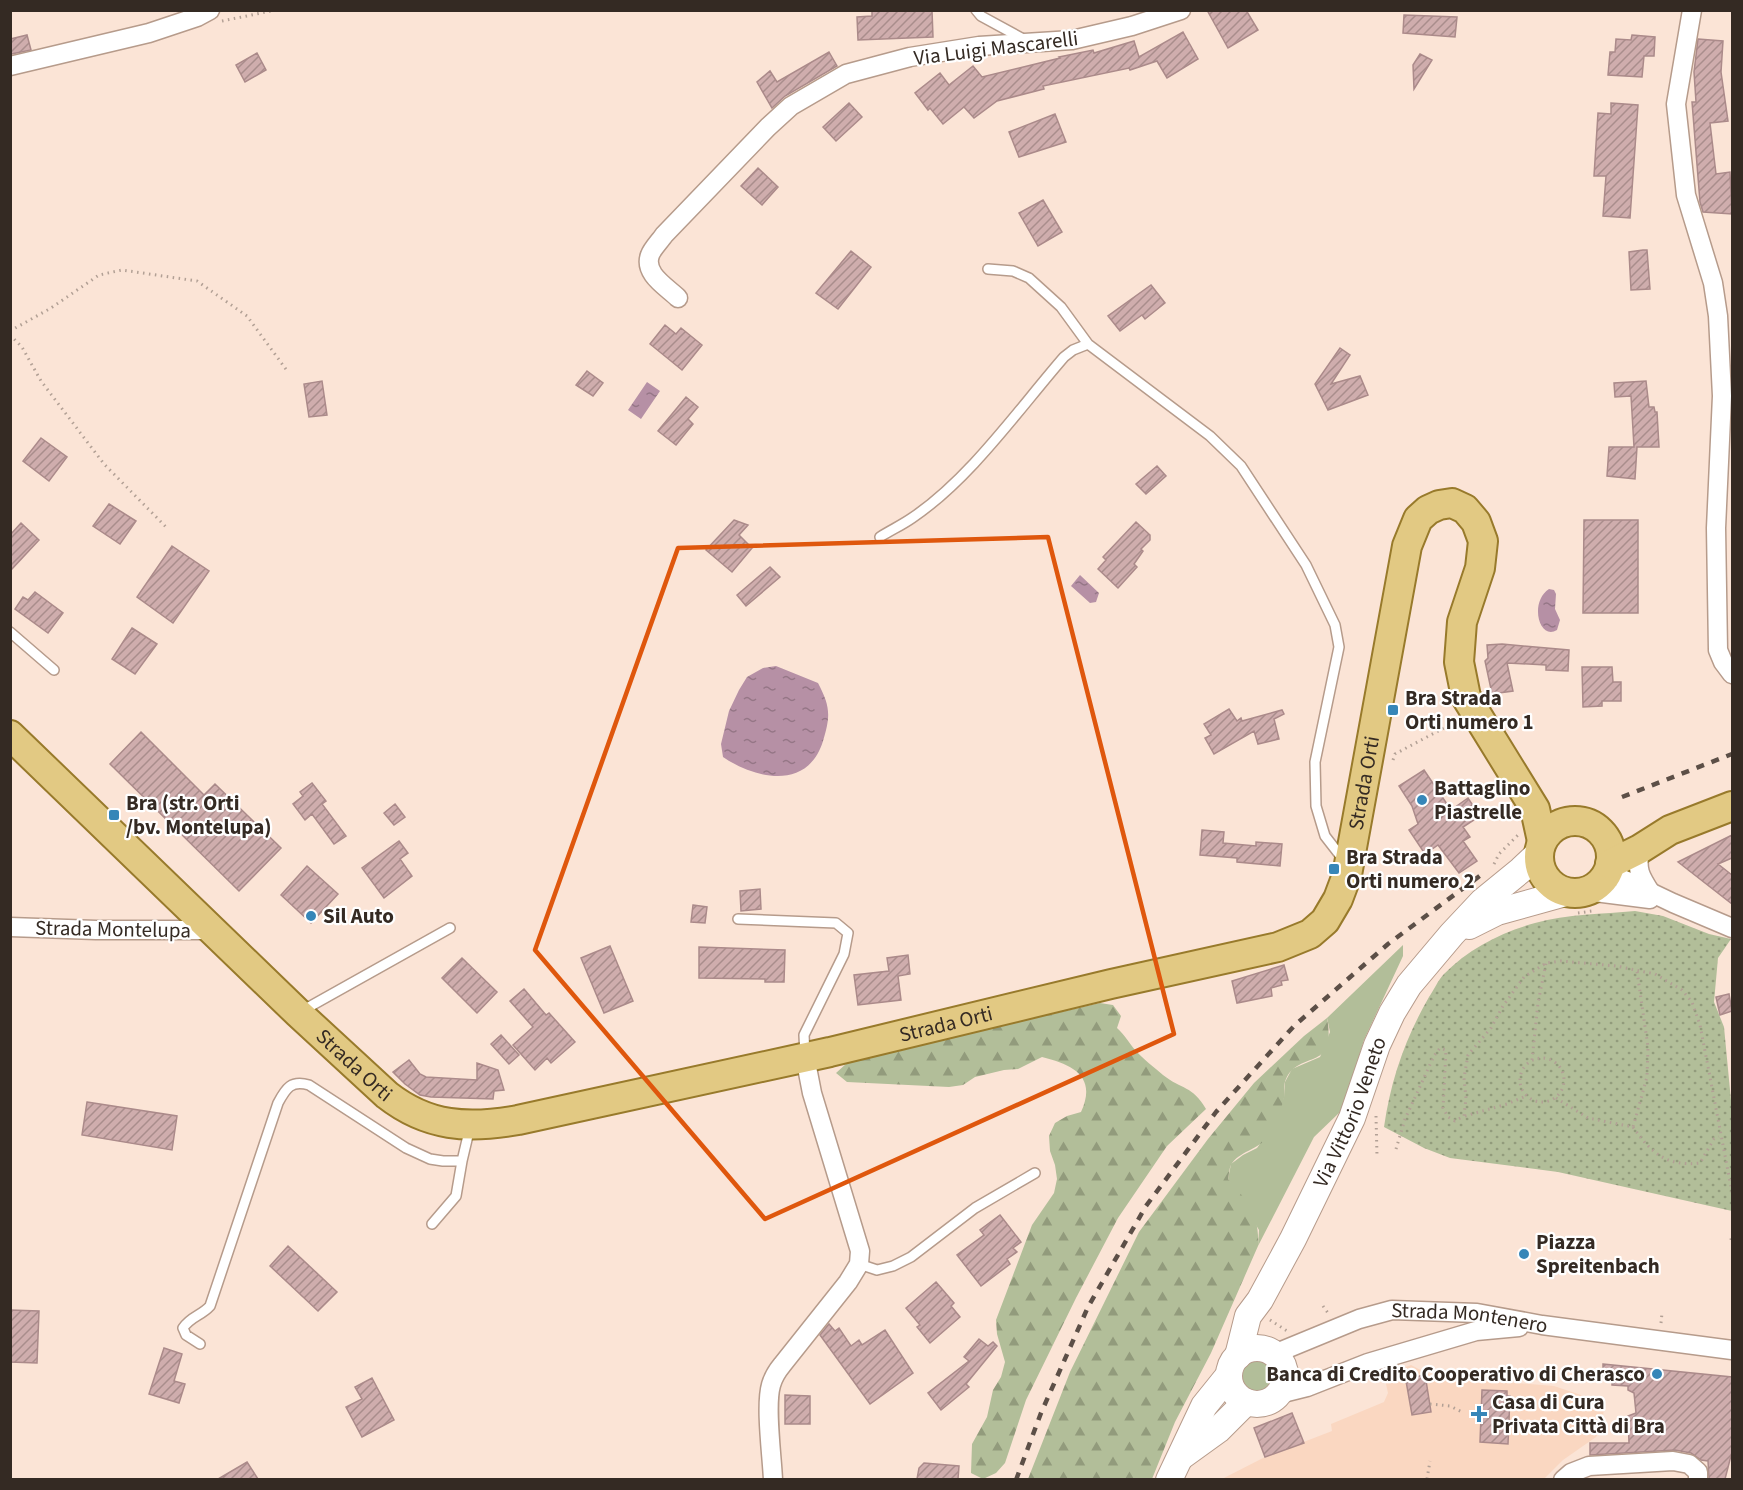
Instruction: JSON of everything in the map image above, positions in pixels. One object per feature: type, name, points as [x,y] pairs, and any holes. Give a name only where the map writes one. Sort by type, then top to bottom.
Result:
[{"type":"main road","name":"Strada Orti","points":[[10,735],[215,930],[298,1013],[400,1105],[438,1121],[470,1125],[518,1120],[805,1057],[1278,947],[1310,934],[1325,921],[1338,899],[1347,875],[1407,546],[1418,519],[1428,510],[1439,505],[1452,503],[1465,509],[1476,522],[1483,541],[1480,568],[1462,622],[1459,662],[1466,697],[1535,810],[1541,847]]},
{"type":"main road","name":"Strada Orti","points":[[1516,776],[1570,821]]},
{"type":"main road","points":[[1609,868],[1611,853],[1603,834],[1594,826],[1582,822],[1570,821],[1559,824],[1549,831],[1541,847],[1539,863],[1543,874],[1558,889],[1580,902],[1599,883],[1609,868],[1670,830],[1732,806]]},
{"type":"main road","points":[[1603,834],[1633,836],[1670,830]]},
{"type":"main road","name":"Via Vittorio Veneto","points":[[1233,1365],[1248,1316],[1259,1306],[1352,1118],[1377,1045],[1392,1013],[1409,985],[1452,934],[1483,901],[1521,870],[1541,847]]},
{"type":"main road","name":"Via Vittorio Veneto","points":[[1452,934],[1497,912],[1580,902]]},
{"type":"main road","points":[[1233,1365],[1233,1391],[1246,1402],[1263,1404],[1272,1400],[1283,1387],[1284,1369],[1270,1352],[1258,1330],[1259,1306]]},
{"type":"main road","points":[[1169,1479],[1204,1406],[1233,1365],[1251,1349],[1270,1352]]},
{"type":"main road","points":[[1182,1456],[1218,1430],[1246,1402]]},
{"type":"street","points":[[10,66],[148,33],[197,17],[210,10]]},
{"type":"street","name":"Via Luigi Mascarelli","points":[[678,298],[651,273],[648,266],[650,255],[664,235],[791,106],[846,75],[910,57],[979,46],[1072,40],[1132,27],[1181,10]]},
{"type":"street","points":[[1692,10],[1676,104],[1686,195],[1713,283],[1718,316],[1722,396],[1716,528],[1718,650],[1732,674]]},
{"type":"street","points":[[1640,849],[1637,863],[1639,873],[1651,893]]},
{"type":"street","points":[[1609,868],[1651,893],[1732,928]]},
{"type":"street","points":[[1580,902],[1673,903]]},
{"type":"street","name":"Strada Montelupa","points":[[10,927],[215,930]]},
{"type":"street","points":[[773,1479],[769,1404],[770,1388],[774,1377],[848,1282],[859,1264],[860,1251],[812,1093],[805,1057]]},
{"type":"street","name":"Strada Montenero","points":[[1270,1352],[1303,1342],[1359,1319],[1392,1310],[1477,1313],[1542,1325]]},
{"type":"street","points":[[1542,1325],[1732,1350]]},
{"type":"street","name":"Strada Montenero","points":[[1279,1394],[1307,1388],[1368,1363],[1476,1331],[1542,1325]]},
{"type":"street","points":[[1563,1479],[1589,1466],[1673,1461],[1689,1464],[1698,1472],[1698,1479]]},
{"type":"lane","points":[[976,10],[981,16],[1030,43]]},
{"type":"lane","points":[[988,269],[1013,271],[1029,278],[1060,307],[1088,345],[1210,436],[1241,466],[1265,499],[1314,578],[1335,625],[1339,647],[1315,762],[1316,806],[1325,836],[1339,854],[1350,860]]},
{"type":"lane","points":[[880,537],[912,519],[934,502],[971,466],[1064,357],[1073,350],[1088,345]]},
{"type":"lane","points":[[10,632],[54,670]]},
{"type":"lane","points":[[738,919],[836,923],[848,933],[844,954],[804,1035],[805,1057]]},
{"type":"lane","points":[[298,1013],[450,928]]},
{"type":"lane","points":[[200,1344],[186,1335],[183,1328],[188,1320],[204,1314],[210,1306],[278,1103],[290,1086],[299,1082],[309,1085],[406,1148],[430,1159],[462,1161]]},
{"type":"lane","points":[[432,1224],[456,1196],[470,1125]]},
{"type":"lane","points":[[859,1264],[877,1270],[911,1257],[975,1208],[1035,1173]]},
{"type":"path","points":[[166,527],[104,464],[41,381],[22,347],[10,333],[99,275],[122,270],[197,281],[247,316],[288,372]]},
{"type":"path","points":[[1391,764],[1395,754],[1463,717]]},
{"type":"path","points":[[1464,1116],[1466,1098],[1464,1078],[1468,1055],[1491,1028],[1503,1006],[1524,977],[1546,963],[1561,961],[1655,974],[1682,990],[1692,1002],[1700,1025],[1732,1192]]},
{"type":"path","points":[[1532,1059],[1553,1060],[1563,1071],[1564,1086],[1556,1098],[1542,1102],[1526,1096],[1520,1085],[1522,1070],[1532,1059],[1538,1003],[1546,963]]},
{"type":"path","points":[[1633,1127],[1647,1077],[1648,1047],[1637,970]]},
{"type":"path","points":[[1396,1149],[1405,1119],[1434,1056],[1440,1048],[1446,1050],[1443,1108],[1448,1117],[1455,1121],[1526,1096]]},
{"type":"path","points":[[1556,1098],[1588,1118],[1633,1127],[1647,1147],[1664,1158],[1685,1164],[1700,1163],[1714,1139],[1720,1136]]},
{"type":"path","points":[[1377,1106],[1377,1156]]},
{"type":"path","points":[[1731,1240],[1732,1234]]},
{"type":"path","points":[[1259,1306],[1303,1342]]},
{"type":"path","points":[[1430,1404],[1450,1406],[1462,1412]]},
{"type":"path","points":[[1427,1479],[1430,1461]]},
{"type":"highlighted area","points":[[1048,537],[1174,1034],[765,1219],[535,950],[678,548]]},
{"type":"shaded area","name":"Casa di Cura Privata Città di Bra","points":[[1411,1365],[1438,1379],[1443,1377],[1554,1386],[1605,1403],[1601,1428],[1596,1437],[1563,1460],[1544,1479],[1220,1480],[1265,1457],[1332,1431],[1331,1424],[1384,1402],[1388,1393],[1384,1375]]},
{"type":"green space","points":[[1635,911],[1663,916],[1709,934],[1731,939],[1718,958],[1714,1002],[1724,1027],[1732,1111],[1732,1211],[1558,1172],[1450,1158],[1424,1148],[1384,1127],[1395,1076],[1406,1044],[1438,982],[1453,965],[1486,942],[1535,923],[1572,916]]},
{"type":"green space","points":[[1403,945],[1403,956],[1364,1040],[1345,1103],[1339,1113],[1314,1137],[1258,1246],[1259,1230],[1228,1179],[1231,1164],[1257,1148],[1274,1124],[1284,1097],[1285,1082],[1292,1069],[1320,1057],[1330,1032],[1327,1018]]},
{"type":"green space","points":[[1100,1003],[1113,1005],[1121,1016],[1117,1028],[1138,1053],[1163,1075],[1196,1096],[1206,1109],[1167,1146],[1118,1218],[1026,1400],[1005,1463],[996,1473],[983,1479],[971,1473],[972,1444],[987,1417],[993,1390],[1001,1377],[1005,1362],[997,1334],[996,1320],[1032,1225],[1054,1193],[1057,1179],[1049,1136],[1055,1123],[1081,1112],[1086,1090],[1084,1081],[1073,1069],[1042,1057],[1018,1069],[975,1077],[963,1085],[949,1087],[847,1082],[836,1073],[847,1063],[874,1055]]},
{"type":"green space","points":[[1327,1018],[1329,1035],[1327,1047],[1322,1054],[1292,1070],[1286,1079],[1281,1108],[1268,1137],[1238,1157],[1230,1167],[1228,1179],[1246,1201],[1257,1225],[1258,1246],[1211,1353],[1175,1422],[1152,1479],[1028,1479],[1070,1372],[1139,1232],[1208,1139],[1254,1083],[1304,1036]]},
{"type":"green space","points":[[1257,1360],[1268,1365],[1273,1376],[1268,1387],[1257,1392],[1246,1387],[1241,1376],[1246,1365]]},
{"type":"water","points":[[647,382],[660,391],[641,419],[628,410]]},
{"type":"water","points":[[1080,575],[1099,593],[1096,602],[1090,603],[1071,586]]},
{"type":"water","points":[[1549,589],[1554,590],[1556,594],[1555,609],[1560,620],[1557,630],[1551,632],[1545,630],[1541,625],[1538,611],[1539,602]]},
{"type":"water","points":[[776,666],[818,683],[828,711],[826,732],[816,757],[794,774],[780,776],[766,775],[736,765],[723,757],[721,744],[729,711],[747,677],[763,668]]},
{"type":"building","points":[[932,10],[933,37],[858,40],[857,17],[872,16],[872,11]]},
{"type":"building","points":[[1207,10],[1246,10],[1258,30],[1228,48]]},
{"type":"building","points":[[1404,15],[1457,17],[1455,37],[1403,33]]},
{"type":"building","points":[[1183,32],[1198,59],[1167,78],[1157,61],[1130,70],[1129,68],[1043,86],[1044,89],[997,101],[974,118],[964,107],[943,124],[915,93],[940,73],[949,85],[973,66],[982,77],[1059,57],[1093,50],[1094,53],[1134,41],[1139,57]]},
{"type":"building","points":[[27,35],[31,50],[11,54],[10,39]]},
{"type":"building","points":[[1632,35],[1655,37],[1654,56],[1644,56],[1642,77],[1608,75],[1610,52],[1615,52],[1616,39],[1631,40]]},
{"type":"building","points":[[1698,39],[1723,41],[1721,72],[1728,121],[1710,123],[1716,174],[1730,172],[1732,214],[1703,212],[1700,202],[1692,102],[1696,102],[1694,72]]},
{"type":"building","points":[[829,52],[837,66],[785,96],[772,108],[757,82],[770,71],[777,82]]},
{"type":"building","points":[[257,53],[266,70],[245,82],[236,65]]},
{"type":"building","points":[[1420,54],[1432,60],[1414,89],[1413,65]]},
{"type":"building","points":[[849,103],[862,117],[836,141],[823,127]]},
{"type":"building","points":[[1611,103],[1638,105],[1630,218],[1603,216],[1606,176],[1594,176],[1598,113],[1611,114]]},
{"type":"building","points":[[1055,114],[1066,142],[1019,157],[1009,132]]},
{"type":"building","points":[[758,168],[778,187],[762,205],[741,186]]},
{"type":"building","points":[[1043,200],[1062,232],[1038,246],[1019,213]]},
{"type":"building","points":[[1647,250],[1650,289],[1631,290],[1629,252]]},
{"type":"building","points":[[851,251],[871,267],[838,309],[816,293]]},
{"type":"building","points":[[1151,285],[1165,303],[1145,319],[1142,315],[1120,331],[1108,316]]},
{"type":"building","points":[[665,325],[676,334],[681,328],[702,345],[682,370],[650,344]]},
{"type":"building","points":[[1340,348],[1350,355],[1331,384],[1360,376],[1368,395],[1328,410],[1315,384]]},
{"type":"building","points":[[587,371],[603,383],[593,396],[576,385]]},
{"type":"building","points":[[322,381],[327,415],[309,417],[304,384]]},
{"type":"building","points":[[1646,381],[1649,407],[1654,407],[1657,412],[1659,447],[1637,447],[1635,479],[1607,476],[1609,447],[1634,447],[1631,396],[1615,397],[1614,383]]},
{"type":"building","points":[[686,397],[698,407],[688,419],[693,424],[676,445],[658,431]]},
{"type":"building","points":[[41,438],[67,457],[49,481],[23,461]]},
{"type":"building","points":[[1157,466],[1166,476],[1146,494],[1136,484]]},
{"type":"building","points":[[109,504],[136,521],[120,544],[93,526]]},
{"type":"building","points":[[734,520],[748,525],[739,535],[752,548],[732,572],[706,550]]},
{"type":"building","points":[[1584,520],[1638,520],[1638,613],[1583,613]]},
{"type":"building","points":[[1136,522],[1150,535],[1150,540],[1141,549],[1143,551],[1134,564],[1137,567],[1118,588],[1098,569],[1106,560],[1103,557]]},
{"type":"building","points":[[21,523],[39,540],[10,571],[10,535]]},
{"type":"building","points":[[172,546],[209,571],[173,623],[137,597]]},
{"type":"building","points":[[770,567],[780,577],[746,606],[737,595]]},
{"type":"building","points":[[35,592],[63,613],[48,633],[15,609],[23,597],[28,600]]},
{"type":"building","points":[[132,628],[157,644],[135,674],[112,659]]},
{"type":"building","points":[[1502,644],[1569,650],[1568,671],[1546,670],[1546,665],[1507,663],[1513,691],[1492,694],[1485,661],[1488,658],[1487,645]]},
{"type":"building","points":[[1582,667],[1612,667],[1613,682],[1621,682],[1621,701],[1602,701],[1602,706],[1583,707]]},
{"type":"building","points":[[1229,709],[1237,721],[1241,718],[1242,721],[1282,710],[1284,714],[1274,719],[1279,739],[1258,744],[1254,731],[1214,754],[1205,738],[1211,735],[1204,724]]},
{"type":"building","points":[[141,732],[204,795],[215,784],[281,848],[239,891],[110,764]]},
{"type":"building","points":[[1424,770],[1451,810],[1468,798],[1480,816],[1463,827],[1470,837],[1463,841],[1477,861],[1459,873],[1438,845],[1425,854],[1409,830],[1418,824],[1412,806],[1399,786]]},
{"type":"building","points":[[312,783],[326,801],[322,804],[346,836],[334,844],[312,814],[305,820],[293,804],[303,796],[300,792]]},
{"type":"building","points":[[395,804],[405,817],[394,825],[384,813]]},
{"type":"building","points":[[1202,830],[1224,832],[1223,843],[1256,846],[1256,842],[1282,844],[1280,866],[1237,862],[1237,858],[1200,855]]},
{"type":"building","points":[[1732,835],[1732,858],[1718,864],[1732,875],[1732,904],[1678,862]]},
{"type":"building","points":[[399,841],[408,853],[400,859],[412,876],[384,898],[362,868]]},
{"type":"building","points":[[307,866],[338,894],[311,923],[281,895]]},
{"type":"building","points":[[760,889],[761,909],[741,911],[740,891]]},
{"type":"building","points":[[693,905],[707,907],[705,923],[691,922]]},
{"type":"building","points":[[610,946],[633,1001],[604,1013],[581,958]]},
{"type":"building","points":[[699,947],[785,950],[784,982],[765,982],[765,979],[699,978]]},
{"type":"building","points":[[908,955],[910,974],[898,976],[901,1000],[858,1005],[854,975],[889,971],[887,958]]},
{"type":"building","points":[[462,958],[497,992],[477,1013],[442,978]]},
{"type":"building","points":[[1284,965],[1288,980],[1281,981],[1282,985],[1271,988],[1272,996],[1237,1003],[1232,981]]},
{"type":"building","points":[[524,989],[546,1015],[549,1013],[575,1042],[551,1063],[547,1058],[535,1070],[513,1045],[533,1027],[510,1001]]},
{"type":"building","points":[[1729,994],[1732,1011],[1720,1015],[1716,997]]},
{"type":"building","points":[[501,1035],[519,1055],[509,1064],[491,1044]]},
{"type":"building","points":[[409,1060],[420,1074],[426,1077],[477,1080],[477,1063],[498,1070],[504,1090],[494,1091],[493,1099],[420,1095],[393,1072]]},
{"type":"building","points":[[87,1102],[177,1116],[172,1150],[82,1135]]},
{"type":"building","points":[[1000,1215],[1021,1242],[1013,1248],[1017,1252],[1007,1259],[1010,1264],[981,1286],[957,1255],[984,1235],[980,1230]]},
{"type":"building","points":[[288,1246],[337,1292],[318,1311],[270,1266]]},
{"type":"building","points":[[936,1282],[954,1303],[951,1306],[960,1317],[930,1343],[917,1327],[920,1325],[906,1308]]},
{"type":"building","points":[[10,1310],[39,1311],[37,1363],[10,1362]]},
{"type":"building","points":[[829,1324],[835,1331],[839,1328],[851,1346],[859,1340],[862,1345],[885,1330],[913,1373],[870,1404],[820,1335]]},
{"type":"building","points":[[979,1339],[988,1346],[993,1342],[997,1346],[966,1384],[969,1387],[941,1410],[928,1393],[969,1361],[964,1357]]},
{"type":"building","points":[[164,1348],[182,1354],[174,1381],[185,1384],[179,1403],[149,1394]]},
{"type":"building","points":[[1603,1364],[1732,1377],[1732,1452],[1725,1479],[1709,1479],[1708,1461],[1701,1460],[1691,1453],[1675,1450],[1590,1455],[1590,1443],[1629,1443],[1628,1416],[1636,1413],[1634,1393],[1628,1390],[1628,1386],[1612,1385],[1612,1379],[1603,1377]]},
{"type":"building","points":[[1425,1374],[1431,1412],[1412,1415],[1406,1381]]},
{"type":"building","points":[[372,1378],[394,1420],[362,1437],[346,1407],[362,1399],[355,1387]]},
{"type":"building","points":[[1482,1390],[1507,1391],[1507,1396],[1510,1396],[1508,1444],[1480,1442]]},
{"type":"building","points":[[785,1395],[810,1396],[810,1424],[785,1424]]},
{"type":"building","points":[[1292,1413],[1304,1443],[1265,1457],[1254,1428]]},
{"type":"building","points":[[247,1462],[258,1479],[218,1479]]},
{"type":"building","points":[[924,1463],[959,1466],[958,1479],[917,1479],[919,1468]]},
{"type":"railway","points":[[1622,797],[1732,754]]},
{"type":"railway","points":[[1016,1480],[1041,1413],[1088,1307],[1146,1206],[1216,1112],[1294,1026],[1388,944],[1481,875]]},
{"type":"place","name":"Bra Strada Orti numero 1","points":[[1393,710]]},
{"type":"place","name":"Battaglino Piastrelle","points":[[1422,800]]},
{"type":"place","name":"Bra (str. Orti /bv. Montelupa)","points":[[114,815]]},
{"type":"place","name":"Bra Strada Orti numero 2","points":[[1334,869]]},
{"type":"place","name":"Sil Auto","points":[[311,916]]},
{"type":"place","name":"Piazza Spreitenbach","points":[[1524,1254]]},
{"type":"place","name":"Banca di Credito Cooperativo di Cherasco","points":[[1657,1374]]},
{"type":"place","name":"Casa di Cura Privata Città di Bra","points":[[1479,1414]]}]
